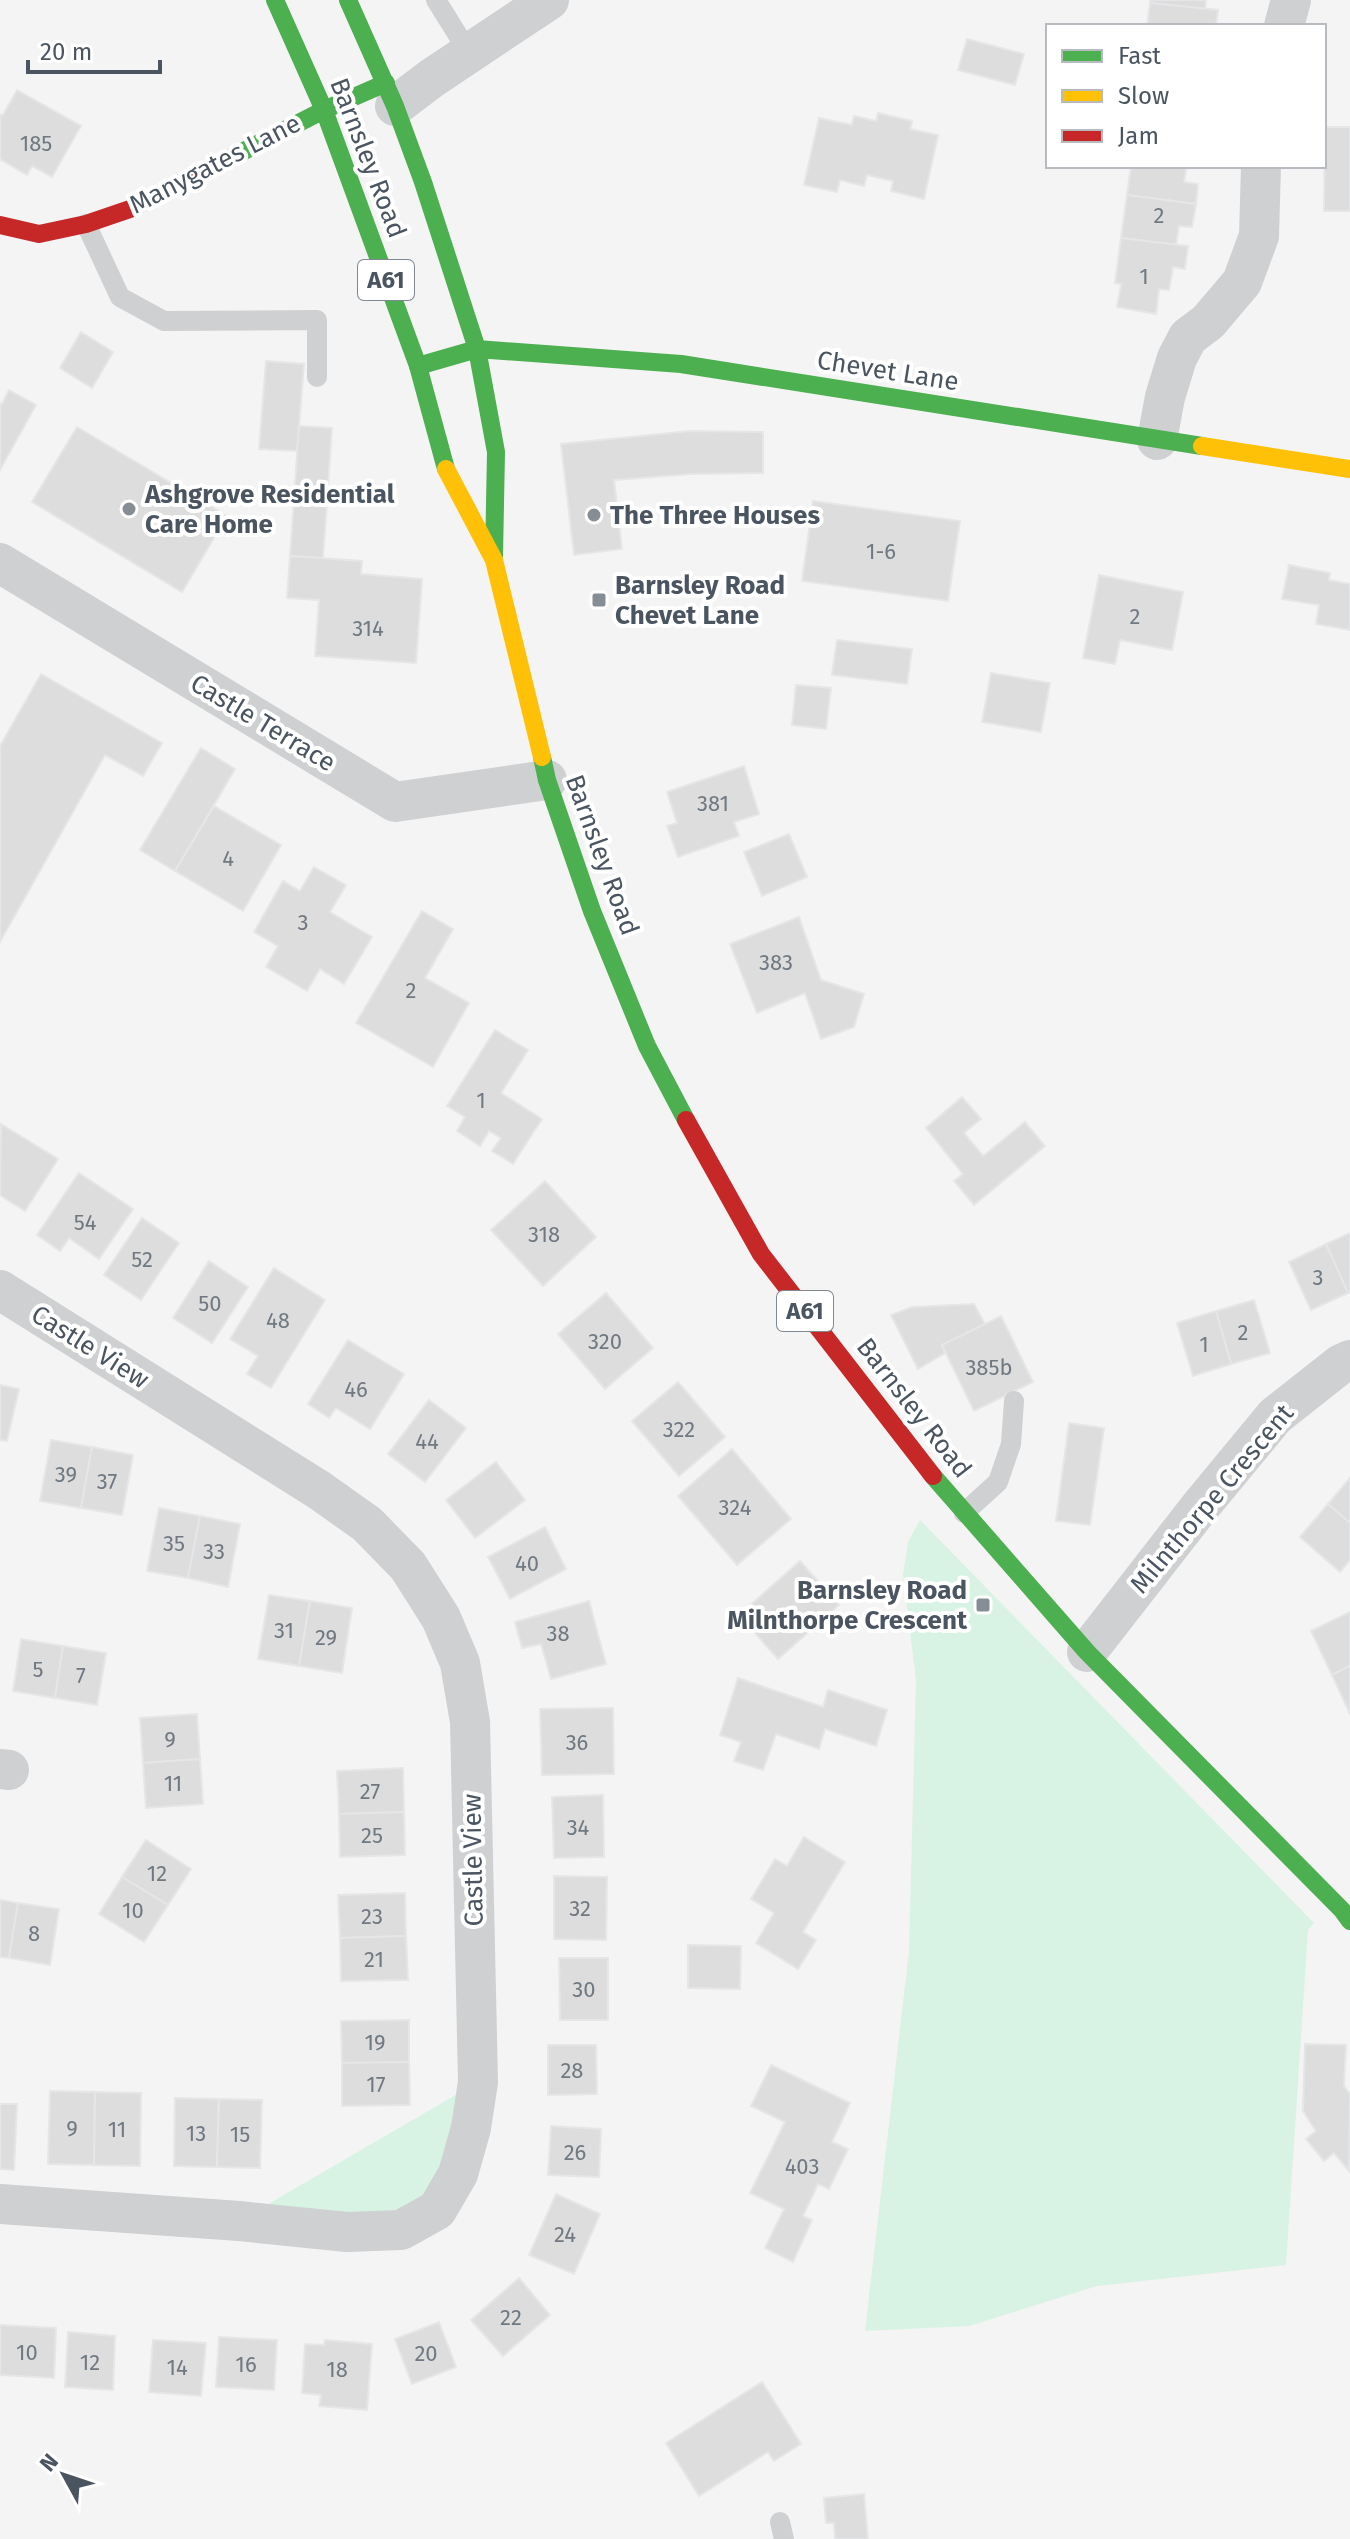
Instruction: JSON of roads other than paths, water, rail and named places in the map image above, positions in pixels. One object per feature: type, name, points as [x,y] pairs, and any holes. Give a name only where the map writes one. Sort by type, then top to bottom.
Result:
[{"type":"main road","name":"Barnsley Road","points":[[275,0],[324,110],[418,366],[444,465],[494,560],[547,780],[592,911],[647,1046],[731,1201],[761,1254],[942,1488],[1087,1652],[1350,1921]]},
{"type":"main road","name":"Barnsley Road","points":[[348,0],[390,94],[423,182],[477,349],[496,452],[494,560]]},
{"type":"main road","name":"Manygates Lane","points":[[0,225],[39,234],[86,224],[130,209],[324,110],[390,94]]},
{"type":"main road","name":"Chevet Lane","points":[[418,366],[477,349],[681,364],[1350,469]]},
{"type":"street","points":[[390,94],[469,53],[549,0]]},
{"type":"street","points":[[1285,24],[1291,0]]},
{"type":"street","points":[[1157,440],[1165,397],[1177,358],[1188,337],[1208,322],[1242,282],[1259,236],[1261,168]]},
{"type":"street","name":"Castle Terrace","points":[[0,563],[395,802],[547,780]]},
{"type":"street","name":"Castle View","points":[[0,1290],[319,1490],[367,1524],[408,1566],[441,1618],[460,1663],[470,1722],[478,2082],[471,2128],[458,2174],[437,2210],[401,2230],[347,2232],[0,2204]]},
{"type":"street","name":"Milnthorpe Crescent","points":[[1087,1652],[1275,1416],[1350,1360]]},
{"type":"lane","points":[[436,0],[469,53]]},
{"type":"lane","points":[[86,224],[120,297],[164,321],[317,320],[317,377]]},
{"type":"lane","points":[[964,1513],[998,1482],[1011,1444],[1014,1401]]},
{"type":"place","name":"Ashgrove Residential Care Home","points":[[129,509]]},
{"type":"place","name":"The Three Houses","points":[[594,515]]},
{"type":"place","name":"Barnsley Road Chevet Lane","points":[[599,600]]},
{"type":"place","name":"Barnsley Road Milnthorpe Crescent","points":[[983,1605]]}]
